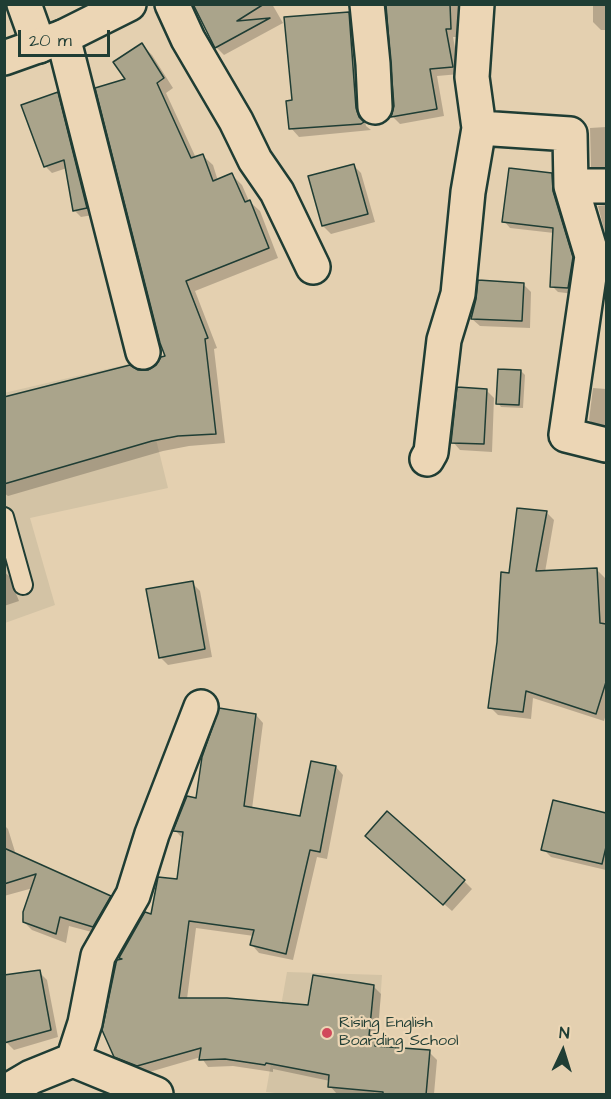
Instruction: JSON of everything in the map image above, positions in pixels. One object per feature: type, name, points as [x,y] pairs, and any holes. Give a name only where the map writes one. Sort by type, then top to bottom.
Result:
[{"type":"street","points":[[24,4],[51,41],[143,351]]},
{"type":"street","points":[[4,58],[51,41],[129,4]]},
{"type":"street","points":[[172,4],[188,39],[231,112],[255,160],[277,192],[313,267]]},
{"type":"street","points":[[367,4],[375,107]]},
{"type":"street","points":[[427,459],[431,452],[444,340],[458,294],[468,192],[479,128],[472,77],[477,4]]},
{"type":"street","points":[[479,128],[570,134],[571,186],[592,256],[566,435],[606,445]]},
{"type":"street","points":[[571,186],[606,186]]},
{"type":"street","points":[[73,1060],[85,1023],[98,956],[133,895],[152,834],[201,707]]},
{"type":"street","points":[[4,1092],[31,1077],[73,1060],[156,1095]]},
{"type":"lane","points":[[4,517],[23,585]]},
{"type":"shaded area","points":[[137,362],[168,488],[30,518],[55,605],[5,623],[4,393]]},
{"type":"shaded area","name":"Rising English Boarding School","points":[[287,972],[382,975],[374,1094],[266,1092]]},
{"type":"building","points":[[193,4],[264,4],[237,21],[270,18],[215,48]]},
{"type":"building","points":[[450,4],[451,29],[446,29],[453,67],[430,69],[437,109],[391,117],[394,106],[386,5]]},
{"type":"building","points":[[349,12],[356,108],[359,117],[364,122],[289,129],[286,101],[292,100],[284,17]]},
{"type":"building","points":[[142,43],[164,78],[157,83],[191,158],[203,154],[213,181],[232,173],[245,202],[250,200],[269,248],[186,281],[208,338],[205,339],[216,434],[178,436],[152,441],[4,484],[4,397],[130,365],[138,370],[148,370],[165,356],[95,88],[125,79],[113,62]]},
{"type":"building","points":[[58,92],[87,208],[73,211],[64,160],[44,167],[21,105]]},
{"type":"building","points":[[354,164],[368,214],[322,226],[308,176]]},
{"type":"building","points":[[509,168],[552,173],[553,191],[573,257],[568,288],[550,287],[553,228],[502,222]]},
{"type":"building","points":[[478,280],[524,283],[522,321],[471,319]]},
{"type":"building","points":[[498,369],[521,370],[519,405],[496,404]]},
{"type":"building","points":[[457,387],[487,389],[484,444],[451,443]]},
{"type":"building","points":[[517,508],[547,511],[536,571],[597,568],[600,623],[606,624],[606,682],[596,714],[526,691],[523,712],[488,708],[497,642],[501,572],[509,573]]},
{"type":"building","points":[[193,581],[205,649],[159,658],[146,589]]},
{"type":"building","points":[[219,708],[256,714],[244,806],[300,816],[311,761],[336,766],[320,852],[310,850],[286,954],[250,945],[254,930],[189,921],[179,998],[227,998],[308,1005],[313,975],[374,985],[369,1036],[375,1036],[375,1046],[430,1050],[426,1095],[383,1095],[383,1092],[328,1087],[329,1075],[266,1063],[265,1065],[225,1059],[199,1060],[201,1048],[137,1066],[114,1057],[102,1030],[116,963],[117,960],[122,959],[119,958],[145,912],[151,914],[158,877],[177,879],[183,832],[173,831],[187,796],[196,798],[202,757]]},
{"type":"building","points":[[553,800],[606,813],[606,847],[602,864],[541,850]]},
{"type":"building","points":[[387,811],[465,880],[443,905],[365,836]]},
{"type":"building","points":[[4,848],[111,896],[93,927],[60,917],[56,934],[23,922],[23,912],[36,874],[4,884]]},
{"type":"building","points":[[40,970],[51,1030],[4,1043],[4,975]]},
{"type":"place","name":"Rising English Boarding School","points":[[327,1033]]}]
